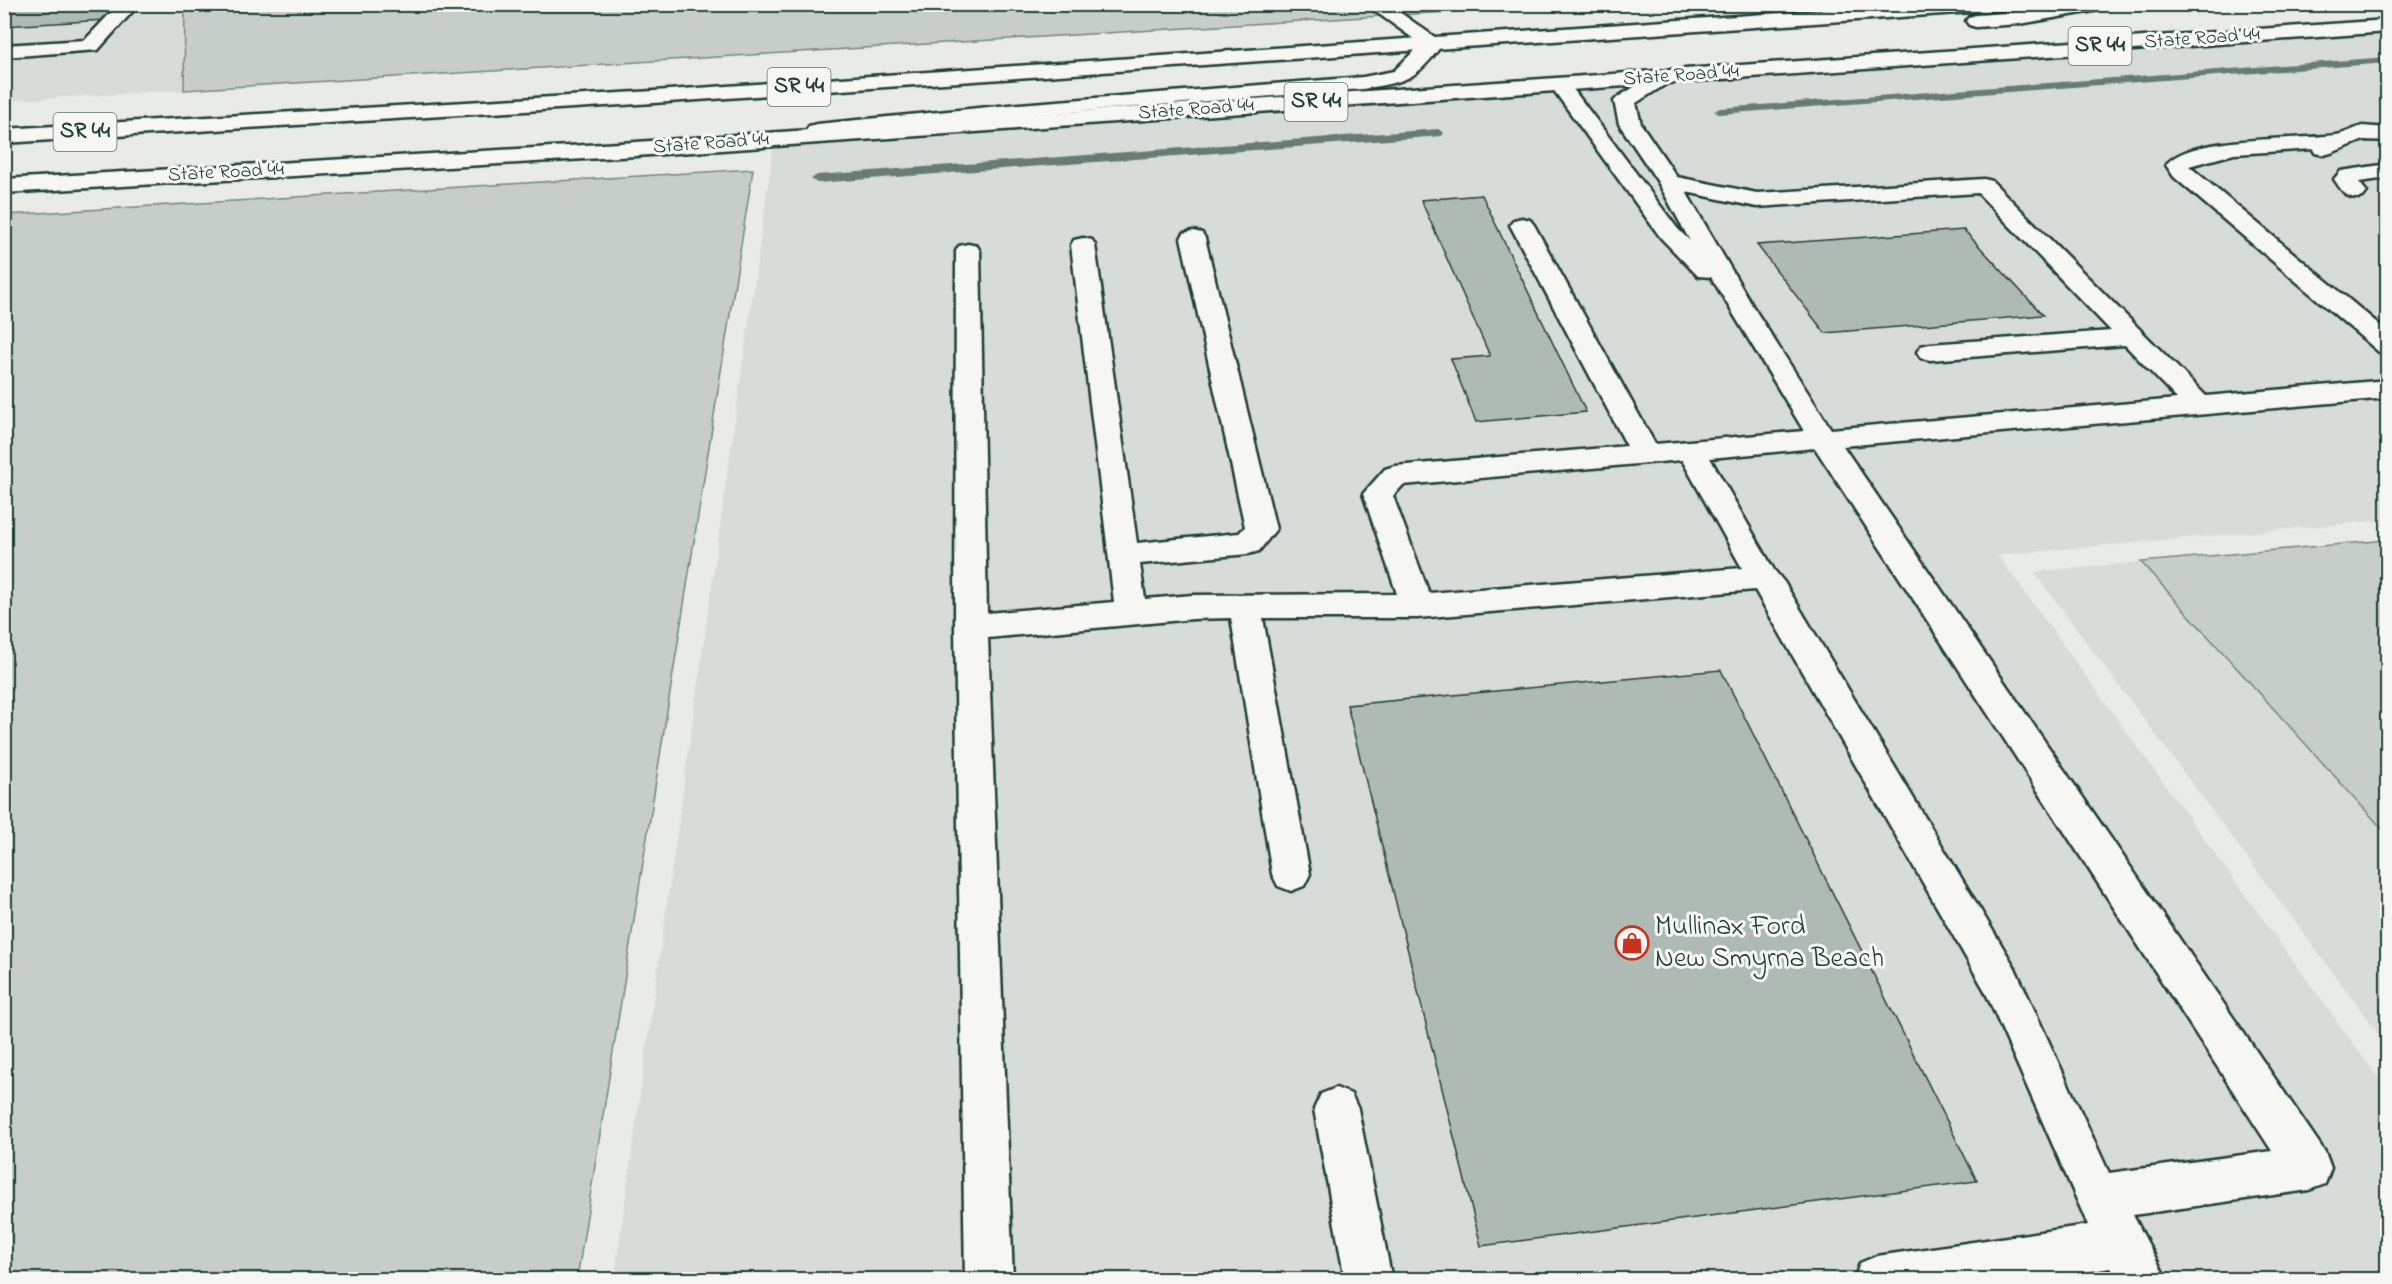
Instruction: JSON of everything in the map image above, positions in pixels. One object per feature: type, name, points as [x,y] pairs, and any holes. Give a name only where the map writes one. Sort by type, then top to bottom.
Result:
[{"type":"main road","points":[[4,51],[91,46],[130,4]]},
{"type":"main road","points":[[673,146],[1019,110],[1363,82],[1401,76],[1433,43],[1374,4]]},
{"type":"main road","name":"SR 44","points":[[4,136],[678,96],[2001,4]]},
{"type":"main road","points":[[1585,51],[1606,47],[2020,18],[2099,4]]},
{"type":"main road","name":"State Road 44","points":[[4,186],[673,146],[1562,76],[1664,77],[2388,26]]},
{"type":"main road","points":[[1562,76],[1669,233],[1739,305]]},
{"type":"main road","points":[[1664,77],[1625,101],[1630,124],[1669,182],[1739,305],[1822,437],[2309,1168],[2097,1197]]},
{"type":"main road","points":[[2386,342],[2182,172],[2177,165],[2184,160],[2196,157],[2311,152],[2362,133],[2388,135]]},
{"type":"main road","points":[[2355,192],[2345,179],[2349,176],[2388,171]]},
{"type":"main road","points":[[1669,182],[1757,200],[1984,186],[2199,405]]},
{"type":"main road","points":[[1522,225],[1646,454]]},
{"type":"main road","points":[[1123,555],[1248,543],[1261,529],[1193,238]]},
{"type":"main road","points":[[1083,245],[1131,613]]},
{"type":"main road","points":[[968,251],[971,627],[989,1280]]},
{"type":"main road","points":[[1930,352],[2131,337]]},
{"type":"main road","points":[[1417,606],[1378,494],[1395,476],[2388,389]]},
{"type":"main road","points":[[1691,450],[1763,578],[2000,979],[2097,1197],[2133,1261],[1877,1280]]},
{"type":"main road","points":[[971,627],[1193,607],[1417,606],[1763,578]]},
{"type":"main road","points":[[1245,606],[1291,874]]},
{"type":"main road","points":[[1336,1109],[1369,1280]]},
{"type":"shaded area","points":[[5,5],[185,5],[184,90],[5,101]]},
{"type":"shaded area","points":[[185,5],[1560,5],[184,90]]},
{"type":"shaded area","points":[[2387,26],[2387,520],[1998,555],[2387,1090],[2387,1279],[614,1280],[775,135]]},
{"type":"shaded area","points":[[753,169],[577,1279],[5,1279],[5,215]]},
{"type":"shaded area","points":[[2388,540],[2387,834],[2141,562]]},
{"type":"shaded area","points":[[2141,562],[2387,834],[2387,1045],[2034,572]]},
{"type":"building","points":[[4,4],[120,4],[106,20],[4,26]]},
{"type":"building","points":[[1482,195],[1586,412],[1476,422],[1451,359],[1490,356],[1421,200]]},
{"type":"building","points":[[1964,230],[2043,315],[1825,333],[1757,245]]},
{"type":"building","name":"Mullinax Ford New Smyrna Beach","points":[[1721,670],[1977,1181],[1481,1246],[1347,705]]},
{"type":"waterway","points":[[1720,111],[2388,60]]},
{"type":"waterway","points":[[817,179],[1438,133]]},
{"type":"place","name":"Mullinax Ford New Smyrna Beach","points":[[1632,943]]}]
